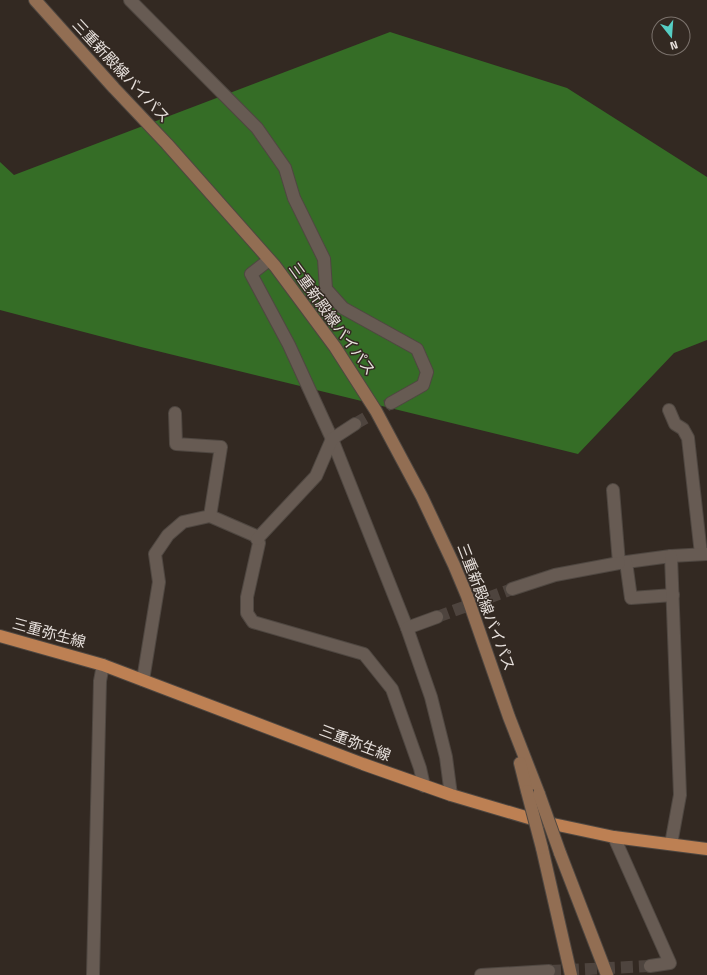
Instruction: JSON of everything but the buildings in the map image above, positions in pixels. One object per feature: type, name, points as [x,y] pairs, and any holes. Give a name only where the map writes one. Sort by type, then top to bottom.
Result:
[{"type":"main road","name":"三重新殿線バイパス","points":[[35,0],[114,88],[167,144],[269,260],[308,309],[335,347],[376,411],[436,525],[467,596],[509,717],[607,975]]},
{"type":"main road","name":"三重弥生線","points":[[0,636],[103,665],[363,764],[451,795],[539,821],[614,837],[671,844],[706,846]]},
{"type":"main road","name":"三重新殿線バイパス","points":[[509,717],[542,848],[571,975]]},
{"type":"street","points":[[130,0],[257,128],[285,168],[294,198],[324,259],[326,289],[343,308],[417,349],[427,372],[423,385],[391,403]]},
{"type":"street","points":[[269,260],[251,274],[289,345],[332,439],[407,628],[431,697],[446,757],[451,795]]},
{"type":"street","points":[[512,589],[555,574],[623,562],[704,554],[688,438],[683,429],[675,424],[669,410]]},
{"type":"street","points":[[175,413],[176,444],[221,446],[210,516]]},
{"type":"street","points":[[258,539],[316,476],[332,439],[355,424]]},
{"type":"street","points":[[613,490],[623,562],[631,598],[673,595]]},
{"type":"street","points":[[143,680],[159,582],[155,554],[168,535],[184,522],[210,516],[256,536],[258,539],[259,543],[247,597],[247,613],[253,622],[364,654],[392,689],[420,768],[424,786]]},
{"type":"street","points":[[671,844],[680,795],[672,556]]},
{"type":"street","points":[[407,628],[437,617]]},
{"type":"street","points":[[93,975],[100,681],[103,665]]},
{"type":"street","points":[[614,837],[670,962],[650,966]]},
{"type":"street","points":[[481,975],[549,971]]},
{"type":"green space","points":[[390,32],[567,88],[707,177],[707,340],[674,353],[578,454],[141,347],[0,310],[0,162],[14,175]]},
{"type":"tunnel","points":[[355,424],[391,403]]},
{"type":"tunnel","points":[[437,617],[512,589]]},
{"type":"tunnel","points":[[549,971],[650,966]]}]
